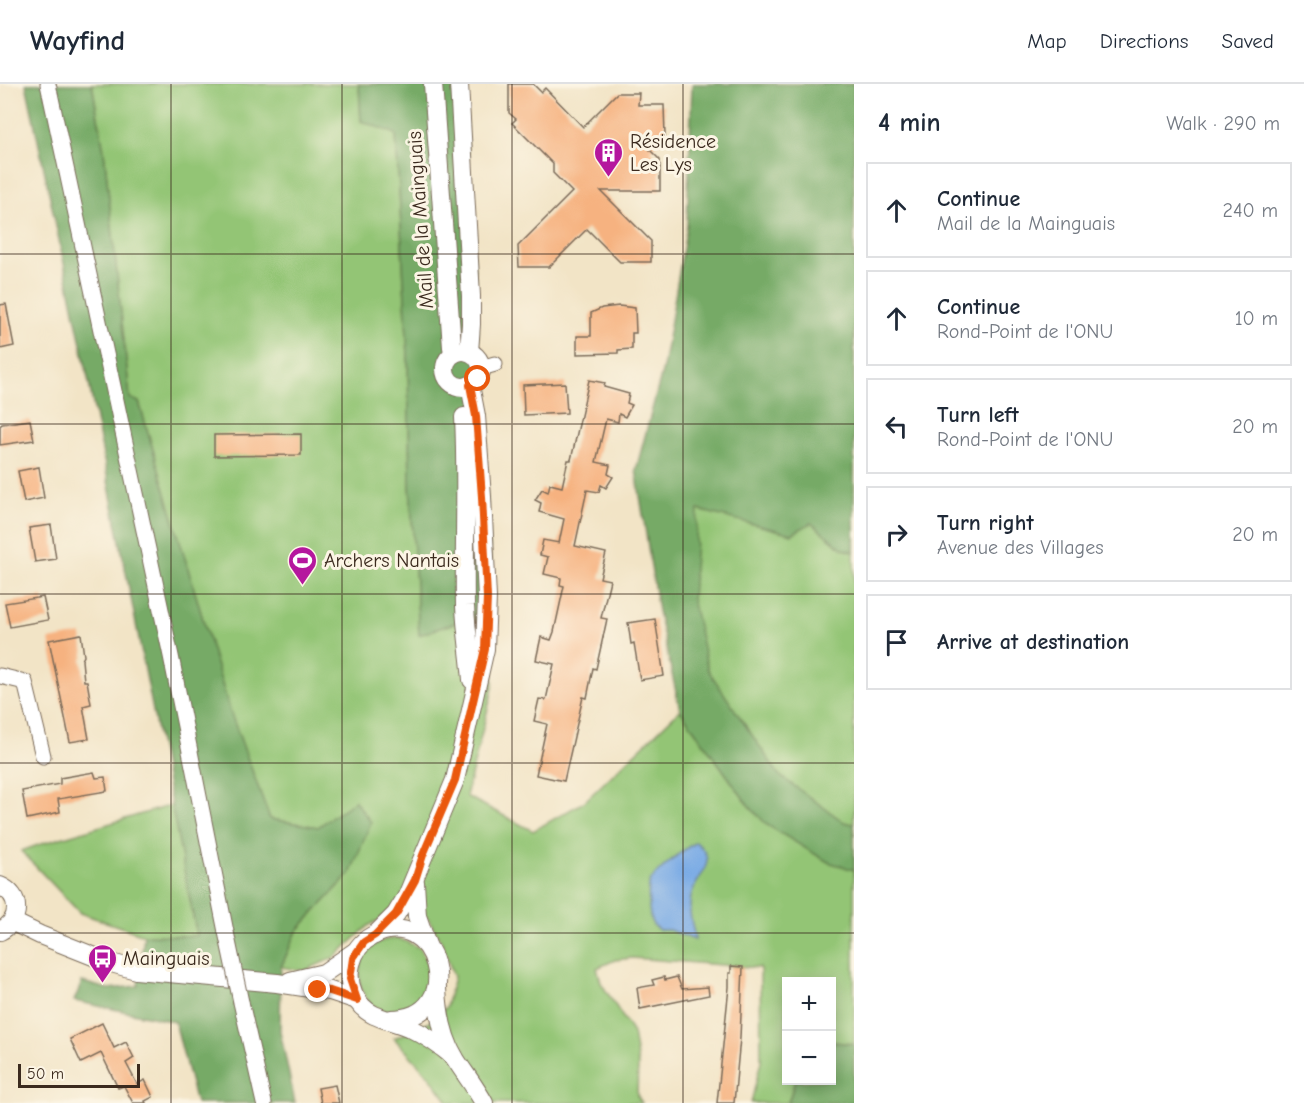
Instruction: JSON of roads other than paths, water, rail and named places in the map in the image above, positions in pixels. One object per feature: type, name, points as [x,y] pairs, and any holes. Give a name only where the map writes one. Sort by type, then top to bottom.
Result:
[{"type":"street","points":[[48,84],[264,1103]]},
{"type":"street","name":"Mail de la Mainguais","points":[[433,84],[452,347],[462,352]]},
{"type":"street","points":[[459,84],[471,324],[462,352],[446,361],[445,373],[452,383],[466,386],[478,379],[488,366],[477,358],[462,352]]},
{"type":"street","points":[[277,983],[324,973],[356,951],[396,914],[415,880],[423,855],[455,780],[485,649],[487,597],[476,416],[466,386]]},
{"type":"street","points":[[7,678],[25,682],[43,756]]},
{"type":"street","points":[[415,880],[417,916],[427,945],[437,964],[439,1020],[454,1057],[484,1103]]},
{"type":"street","points":[[0,886],[15,898],[16,914],[6,926],[31,931],[108,962],[136,970],[277,983],[330,991],[357,1000]]},
{"type":"street","points":[[375,935],[390,930],[402,931],[415,935],[427,945]]},
{"type":"street","points":[[356,951],[349,971],[351,987],[357,1000],[369,1012],[422,1034],[454,1057]]},
{"type":"street","points":[[391,1020],[419,1012],[430,1001],[437,987]]},
{"type":"water","points":[[696,842],[706,854],[707,860],[690,900],[690,915],[695,940],[669,930],[659,930],[652,923],[649,909],[649,885],[658,872]]},
{"type":"place","name":"Résidence Les Lys","points":[[609,178]]},
{"type":"place","name":"Archers Nantais","points":[[303,586]]},
{"type":"place","name":"Mainguais","points":[[102,984]]}]
